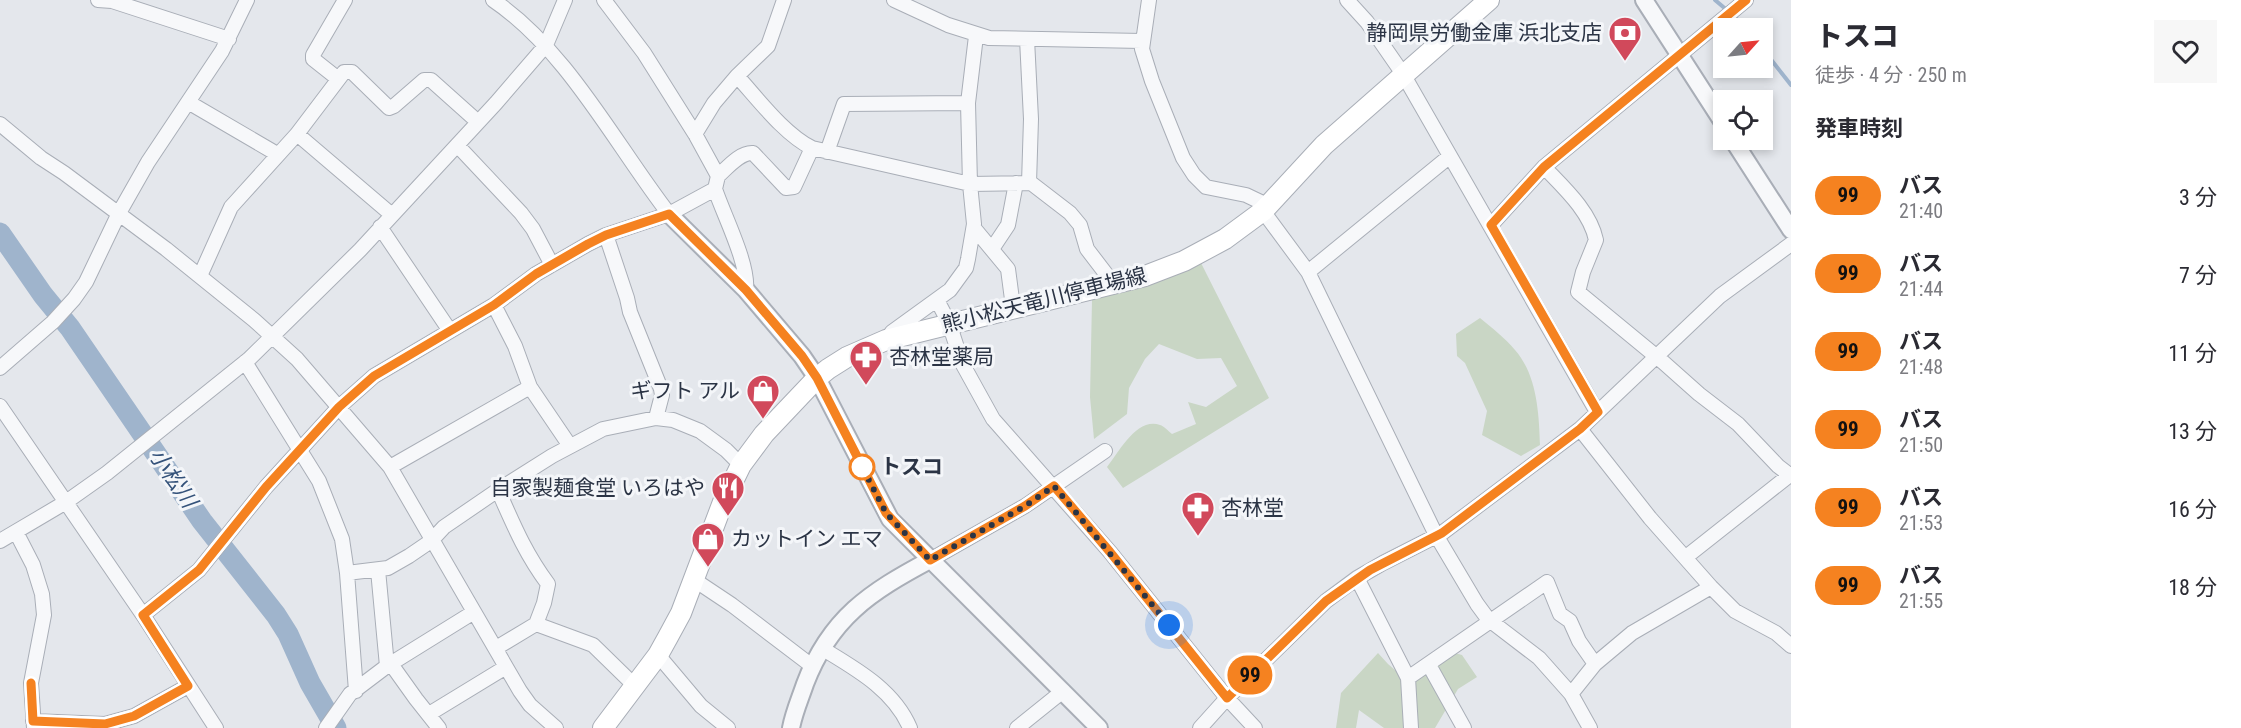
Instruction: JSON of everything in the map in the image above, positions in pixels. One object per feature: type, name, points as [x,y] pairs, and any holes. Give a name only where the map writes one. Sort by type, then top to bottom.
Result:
[{"type":"main road","name":"熊小松天竜川停車場線","points":[[603,728],[658,655],[681,613],[723,502],[741,465],[764,434],[817,378],[847,357],[886,340],[1145,276],[1184,261],[1225,239],[1265,208],[1324,145],[1489,0]]},
{"type":"street","points":[[107,0],[229,39]]},
{"type":"street","points":[[0,368],[67,309],[86,282],[119,213],[148,162],[229,39],[247,0]]},
{"type":"street","points":[[338,78],[313,59],[313,55],[345,0]]},
{"type":"street","points":[[493,0],[546,45],[669,214],[746,290],[802,356],[817,378],[886,513],[930,560],[1099,728]]},
{"type":"street","points":[[0,541],[66,502],[148,442],[245,362],[360,250],[478,122],[546,45],[565,0]]},
{"type":"street","points":[[604,0],[644,53],[695,134],[717,183],[744,267],[746,290]]},
{"type":"street","points":[[695,134],[714,103],[737,76],[768,46],[784,0]]},
{"type":"street","points":[[894,0],[916,4],[948,25],[976,36],[1142,41]]},
{"type":"street","points":[[1149,0],[1142,49],[1176,145],[1188,167],[1206,187],[1246,195],[1265,208],[1308,272],[1436,535],[1477,604],[1490,621],[1539,658],[1571,694],[1590,728]]},
{"type":"street","points":[[1347,0],[1367,22],[1403,74],[1598,412]]},
{"type":"street","points":[[1644,0],[1713,107]]},
{"type":"street","points":[[1491,225],[1544,167],[1746,0]]},
{"type":"street","points":[[886,340],[892,332],[950,290],[966,268],[974,228],[970,184],[968,103],[976,36]]},
{"type":"street","points":[[992,249],[1008,225],[1023,183],[1031,119],[1027,39]]},
{"type":"street","points":[[200,276],[231,207],[297,134],[344,72],[352,72],[389,108],[428,79],[443,89],[478,122]]},
{"type":"street","points":[[737,76],[779,122],[812,148],[970,184],[1023,183],[1047,193],[1080,225],[1088,249],[1113,283]]},
{"type":"street","points":[[188,102],[277,154]]},
{"type":"street","points":[[827,152],[844,104],[968,103]]},
{"type":"street","points":[[0,124],[41,158],[119,213],[200,276],[297,359],[390,467],[431,541],[530,705],[556,728]]},
{"type":"street","points":[[297,134],[392,215]]},
{"type":"street","points":[[457,145],[521,213],[533,229],[552,265]]},
{"type":"street","points":[[143,615],[199,570],[266,487],[339,407],[374,376],[494,305],[552,265],[606,235],[669,214],[717,183],[748,153],[753,153],[786,189],[794,187],[812,148]]},
{"type":"street","points":[[1739,150],[1791,230]]},
{"type":"street","points":[[1308,272],[1450,156]]},
{"type":"street","points":[[1544,167],[1571,195],[1595,235],[1596,240],[1582,272],[1578,292],[1690,387],[1738,424],[1778,466],[1791,475],[1686,557]]},
{"type":"street","points":[[380,227],[450,331]]},
{"type":"street","points":[[974,228],[1008,269],[1013,307]]},
{"type":"street","points":[[606,235],[630,312],[661,389],[662,395],[656,418]]},
{"type":"street","points":[[1200,728],[1227,698],[1326,601],[1357,578],[1436,535],[1580,429],[1720,296],[1791,244]]},
{"type":"street","points":[[937,300],[949,323],[962,363],[993,419],[1110,552],[1227,698],[1255,728]]},
{"type":"street","points":[[494,305],[515,346],[530,387],[570,446]]},
{"type":"street","points":[[245,362],[319,481],[342,539],[347,573],[356,691]]},
{"type":"street","points":[[390,467],[530,387]]},
{"type":"street","points":[[0,406],[143,615],[216,728]]},
{"type":"street","points":[[347,573],[378,570],[395,564],[431,541],[444,527],[498,490],[570,446],[603,429],[656,418],[673,420],[700,431],[726,450],[741,465]]},
{"type":"street","points":[[1580,429],[1650,518],[1711,587],[1735,611],[1776,633],[1791,646]]},
{"type":"street","points":[[791,728],[794,712],[812,666],[838,624],[857,606],[881,587],[1025,506],[1105,451]]},
{"type":"street","points":[[496,648],[536,624],[548,584],[518,537],[498,490]]},
{"type":"street","points":[[16,532],[33,565],[42,594],[44,615],[31,683],[33,724],[105,724],[134,716],[188,686]]},
{"type":"street","points":[[378,570],[389,665],[440,728]]},
{"type":"street","points":[[1357,578],[1408,678],[1411,728]]},
{"type":"street","points":[[693,579],[732,605],[812,666]]},
{"type":"street","points":[[1408,678],[1547,582],[1560,614],[1570,621],[1579,642],[1595,664]]},
{"type":"street","points":[[1571,694],[1595,664],[1632,633],[1711,587]]},
{"type":"street","points":[[326,728],[350,694],[389,665],[474,612]]},
{"type":"street","points":[[536,624],[593,645],[635,686]]},
{"type":"street","points":[[823,649],[857,669],[882,690],[904,715],[910,728]]},
{"type":"street","points":[[658,655],[701,706],[728,728]]},
{"type":"street","points":[[1429,665],[1464,728]]},
{"type":"street","points":[[429,714],[506,667]]},
{"type":"street","points":[[1017,728],[1063,692]]},
{"type":"green space","points":[[1199,259],[1269,398],[1123,488],[1107,467],[1129,437],[1144,426],[1152,424],[1162,426],[1172,434],[1196,424],[1188,402],[1206,407],[1237,386],[1221,358],[1197,359],[1159,344],[1145,359],[1129,388],[1127,414],[1094,439],[1090,397],[1092,300]]},
{"type":"green space","points":[[1480,318],[1515,350],[1528,371],[1532,383],[1539,420],[1540,445],[1521,456],[1482,435],[1487,411],[1465,363],[1457,356],[1456,334]]},
{"type":"green space","points":[[1451,652],[1462,655],[1477,677],[1458,689],[1435,728],[1384,728],[1359,710],[1356,728],[1336,728],[1341,693],[1378,653],[1409,682]]},
{"type":"waterway","points":[[1715,0],[1728,11]]},
{"type":"waterway","points":[[1773,62],[1791,85]]},
{"type":"waterway","name":"小松川","points":[[0,233],[43,295],[70,328],[202,521],[276,615],[288,634],[310,683],[336,728]]},
{"type":"bus line","name":"99","points":[[31,683],[33,721],[105,724],[134,716],[163,702],[188,686],[143,615],[199,570],[266,487],[339,407],[374,376],[494,305],[536,274],[606,235],[669,214],[746,290],[802,356],[817,378],[886,513],[930,560],[1025,506],[1054,486],[1227,698],[1326,601],[1370,570],[1442,533],[1580,429],[1598,412],[1491,225],[1544,167],[1746,0]]},
{"type":"place","name":"静岡県労働金庫 浜北支店","points":[[1625,62]]},
{"type":"place","name":"杏林堂薬局","points":[[866,386]]},
{"type":"place","name":"ギフト アル","points":[[763,420]]},
{"type":"place","name":"トスコ","points":[[862,467]]},
{"type":"place","name":"自家製麺食堂 いろはや","points":[[728,517]]},
{"type":"place","name":"杏林堂","points":[[1198,537]]},
{"type":"place","name":"カットイン エマ","points":[[708,568]]},
{"type":"route","points":[[862,467],[858,459],[890,519],[930,560],[1025,506],[1054,486],[1169,625]]}]
